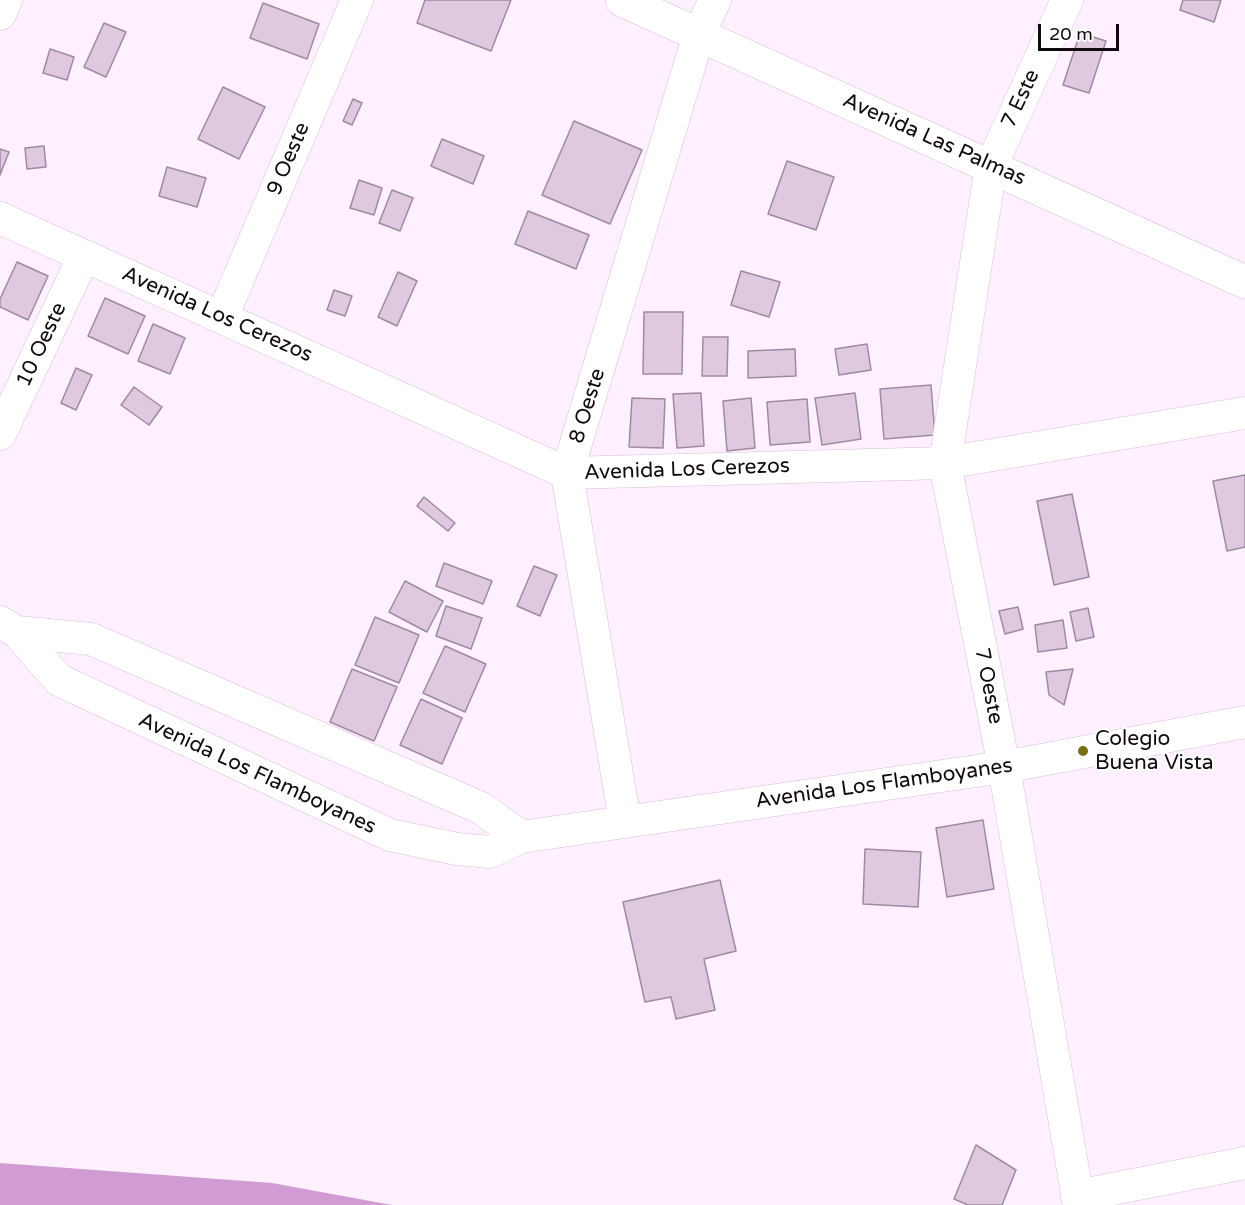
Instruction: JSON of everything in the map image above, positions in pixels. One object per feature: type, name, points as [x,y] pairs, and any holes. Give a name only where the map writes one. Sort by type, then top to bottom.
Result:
[{"type":"street","points":[[0,14],[6,0]]},
{"type":"street","name":"9 Oeste","points":[[222,317],[357,0]]},
{"type":"street","name":"Avenida Las Palmas","points":[[622,0],[1245,282]]},
{"type":"street","name":"8 Oeste","points":[[625,822],[567,473],[699,34],[715,0]]},
{"type":"street","name":"7 Este","points":[[991,166],[1067,0]]},
{"type":"street","name":"7 Oeste","points":[[991,166],[945,463],[1004,767],[1078,1201]]},
{"type":"street","name":"Avenida Los Cerezos","points":[[0,218],[567,473],[945,463],[1245,413]]},
{"type":"street","name":"10 Oeste","points":[[0,434],[84,256]]},
{"type":"street","name":"Avenida Los Flamboyanes","points":[[9,627],[59,680],[390,835],[457,849],[490,852],[521,837],[1004,767],[1245,722]]},
{"type":"street","name":"Avenida Los Flamboyanes","points":[[9,627],[91,639],[481,808],[521,837]]},
{"type":"street","points":[[1078,1201],[1245,1163]]},
{"type":"shaded area","points":[[0,1163],[272,1183],[392,1205],[0,1205]]},
{"type":"building","points":[[425,0],[511,0],[491,51],[417,23]]},
{"type":"building","points":[[1183,0],[1221,0],[1214,22],[1180,10]]},
{"type":"building","points":[[263,3],[319,24],[307,59],[250,38]]},
{"type":"building","points":[[104,23],[126,32],[106,77],[84,67]]},
{"type":"building","points":[[1080,33],[1106,41],[1089,93],[1063,85]]},
{"type":"building","points":[[50,49],[74,57],[67,80],[43,73]]},
{"type":"building","points":[[223,87],[265,107],[239,159],[198,139]]},
{"type":"building","points":[[353,99],[362,103],[352,125],[343,121]]},
{"type":"building","points":[[574,121],[642,150],[610,224],[542,195]]},
{"type":"building","points":[[442,139],[484,156],[473,184],[431,166]]},
{"type":"building","points":[[44,146],[46,167],[27,169],[25,148]]},
{"type":"building","points":[[0,149],[9,152],[0,175]]},
{"type":"building","points":[[787,161],[834,177],[816,230],[768,214]]},
{"type":"building","points":[[167,167],[206,178],[197,207],[159,196]]},
{"type":"building","points":[[359,180],[382,188],[374,215],[350,208]]},
{"type":"building","points":[[392,190],[413,198],[400,231],[379,223]]},
{"type":"building","points":[[528,211],[589,235],[576,269],[515,244]]},
{"type":"building","points":[[17,262],[48,276],[28,320],[0,307],[0,299]]},
{"type":"building","points":[[741,271],[780,282],[769,317],[731,305]]},
{"type":"building","points":[[398,272],[417,281],[397,326],[378,317]]},
{"type":"building","points":[[334,290],[352,296],[345,316],[327,310]]},
{"type":"building","points":[[105,298],[145,316],[128,354],[88,336]]},
{"type":"building","points":[[644,312],[683,312],[682,374],[643,374]]},
{"type":"building","points":[[153,324],[185,338],[170,374],[138,361]]},
{"type":"building","points":[[703,337],[728,337],[727,376],[702,376]]},
{"type":"building","points":[[867,344],[871,370],[839,375],[835,349]]},
{"type":"building","points":[[795,349],[796,376],[748,378],[748,351]]},
{"type":"building","points":[[76,368],[92,375],[76,410],[61,403]]},
{"type":"building","points":[[931,385],[935,435],[884,439],[880,389]]},
{"type":"building","points":[[134,387],[162,407],[149,425],[121,405]]},
{"type":"building","points":[[701,393],[704,446],[677,448],[673,394]]},
{"type":"building","points":[[855,393],[861,439],[822,445],[815,398]]},
{"type":"building","points":[[632,398],[665,399],[663,448],[629,447]]},
{"type":"building","points":[[751,398],[755,448],[727,451],[723,401]]},
{"type":"building","points":[[807,399],[810,442],[770,445],[767,402]]},
{"type":"building","points":[[1245,475],[1245,547],[1227,551],[1213,481]]},
{"type":"building","points":[[1072,494],[1089,577],[1054,585],[1037,501]]},
{"type":"building","points":[[424,497],[455,523],[448,531],[417,506]]},
{"type":"building","points":[[444,563],[492,581],[483,604],[436,586]]},
{"type":"building","points":[[534,566],[557,575],[540,616],[517,606]]},
{"type":"building","points":[[405,581],[443,601],[427,632],[389,612]]},
{"type":"building","points":[[446,606],[482,618],[471,649],[436,636]]},
{"type":"building","points":[[1018,607],[1023,629],[1005,634],[999,611]]},
{"type":"building","points":[[1088,608],[1094,637],[1076,641],[1070,612]]},
{"type":"building","points":[[375,617],[419,635],[399,683],[355,665]]},
{"type":"building","points":[[1063,620],[1067,648],[1038,652],[1035,625]]},
{"type":"building","points":[[445,646],[486,664],[465,712],[423,693]]},
{"type":"building","points":[[352,669],[397,687],[374,741],[330,722]]},
{"type":"building","points":[[1073,669],[1064,705],[1049,695],[1046,672]]},
{"type":"building","points":[[421,699],[462,718],[442,764],[400,745]]},
{"type":"building","points":[[983,820],[994,889],[947,897],[936,828]]},
{"type":"building","points":[[865,849],[921,852],[918,907],[863,904]]},
{"type":"building","points":[[720,880],[736,951],[704,959],[715,1010],[676,1019],[671,997],[645,1002],[623,902]]},
{"type":"building","points":[[976,1145],[1016,1170],[1002,1205],[968,1205],[954,1199]]},
{"type":"place","name":"Colegio Buena Vista","points":[[1083,751]]}]
